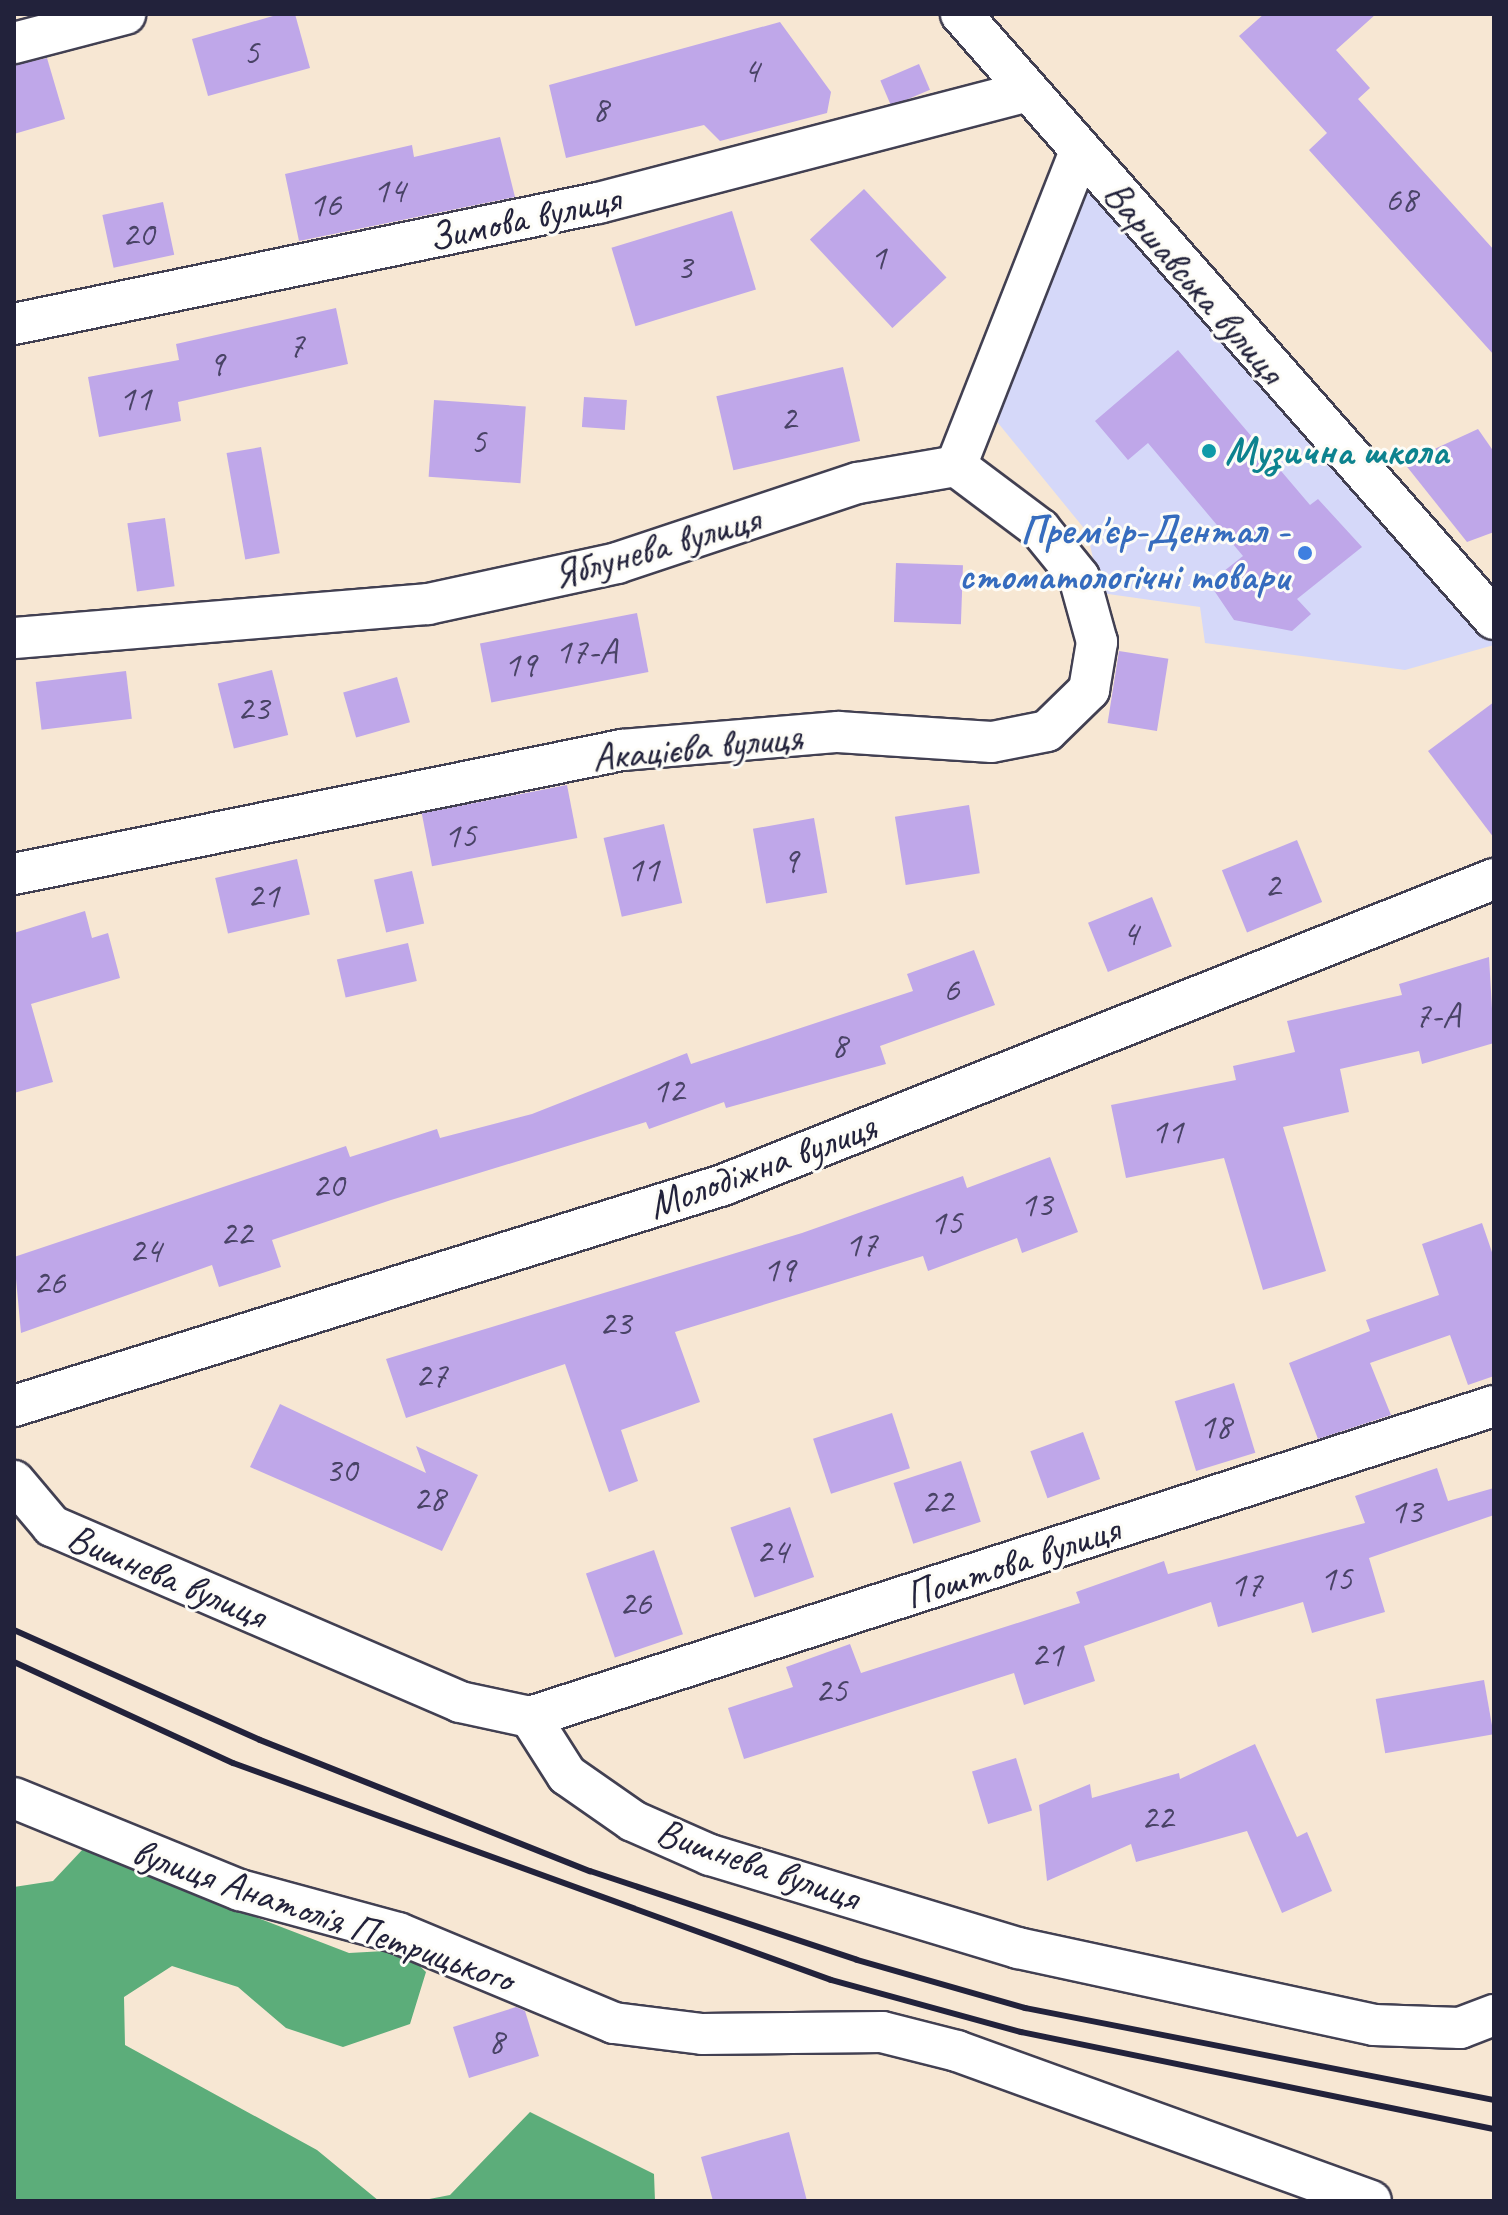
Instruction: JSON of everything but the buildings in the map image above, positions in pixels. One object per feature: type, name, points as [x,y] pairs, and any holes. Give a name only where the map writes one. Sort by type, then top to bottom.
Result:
[{"type":"street","points":[[14,43],[125,14]]},
{"type":"street","name":"Варшавська вулиця","points":[[961,14],[1494,619]]},
{"type":"street","name":"Зимова вулиця","points":[[14,324],[598,203],[1028,91]]},
{"type":"street","points":[[956,466],[1080,151]]},
{"type":"street","name":"Яблунева вулиця","points":[[14,638],[428,604],[617,563],[858,483],[956,466]]},
{"type":"street","name":"Акацієва вулиця","points":[[14,874],[622,750],[838,732],[992,742],[1047,731],[1089,690],[1097,642],[1079,577],[1040,529],[956,466]]},
{"type":"street","name":"Молодіжна вулиця","points":[[14,1406],[723,1185],[1494,879]]},
{"type":"street","name":"Поштова вулиця","points":[[530,1717],[1494,1406]]},
{"type":"street","name":"Вишнева вулиця","points":[[14,1481],[52,1526],[460,1702],[530,1717],[567,1775],[633,1821],[710,1855],[1018,1948],[1374,2025],[1460,2028],[1494,2015]]},
{"type":"street","name":"вулиця Анатолія Петрицького","points":[[14,1798],[240,1890],[398,1933],[614,2023],[702,2034],[882,2032],[957,2051],[1371,2201]]},
{"type":"shaded area","points":[[1089,184],[1494,637],[1494,645],[1405,670],[1205,643],[1200,607],[1101,593],[1087,532],[994,418]]},
{"type":"green space","points":[[83,1849],[157,1868],[219,1903],[349,1953],[403,1950],[426,1972],[410,2024],[343,2047],[286,2028],[238,1987],[172,1966],[124,1997],[125,2045],[317,2150],[379,2201],[14,2201],[14,1887],[53,1881]]},
{"type":"green space","points":[[530,2112],[654,2174],[655,2201],[419,2201],[450,2195]]},
{"type":"railway","points":[[14,1630],[260,1740],[590,1871],[857,1960],[1025,2008],[1494,2100]]},
{"type":"railway","points":[[14,1662],[233,1763],[831,1980],[1021,2032],[1494,2129]]},
{"type":"place","name":"Музична школа","points":[[1209,451]]},
{"type":"place","name":"Прем'єр-Дентал - стоматологічні товари","points":[[1305,553]]}]
